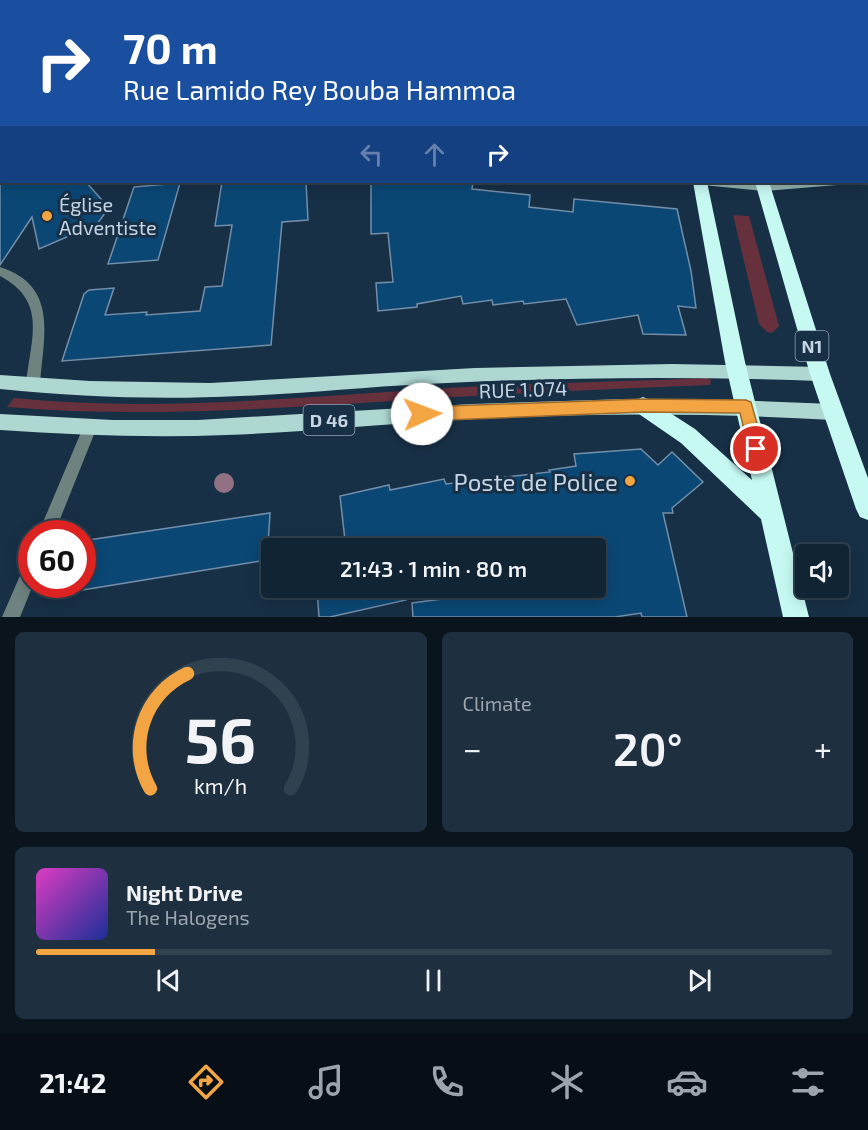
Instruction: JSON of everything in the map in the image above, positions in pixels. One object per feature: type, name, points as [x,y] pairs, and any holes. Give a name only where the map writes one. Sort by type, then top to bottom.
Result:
[{"type":"highway","points":[[701,183],[736,366],[796,617]]},
{"type":"highway","name":"N1","points":[[763,185],[832,412],[868,509]]},
{"type":"highway","points":[[643,406],[688,436],[771,512]]},
{"type":"main road","name":"RUE 1.074","points":[[0,382],[33,386],[153,390],[239,389],[736,366],[820,374]]},
{"type":"main road","name":"RUE 1.074","points":[[0,422],[90,427],[227,427],[422,414],[643,406],[746,406],[832,412]]},
{"type":"street","points":[[722,183],[763,185],[812,183]]},
{"type":"street","points":[[0,271],[29,292],[38,310],[33,386]]},
{"type":"street","points":[[52,520],[90,427]]},
{"type":"street","points":[[11,617],[19,598]]},
{"type":"shaded area","points":[[733,215],[749,216],[779,326],[772,333],[767,332],[759,324]]},
{"type":"shaded area","points":[[708,378],[711,380],[710,385],[248,409],[103,412],[7,407],[14,398],[118,404],[170,404],[500,385]]},
{"type":"building","name":"Église Adventiste","points":[[0,183],[87,183],[109,208],[97,224],[39,249],[32,217],[0,265]]},
{"type":"building","points":[[180,183],[158,260],[108,264],[134,187]]},
{"type":"building","points":[[222,183],[306,183],[308,220],[282,222],[271,345],[62,361],[84,294],[89,290],[114,288],[105,315],[200,311],[205,287],[222,286],[232,225],[215,226]]},
{"type":"building","points":[[371,183],[473,183],[472,189],[530,195],[529,207],[573,212],[574,199],[677,209],[691,271],[696,308],[678,306],[686,335],[643,334],[638,315],[577,325],[566,299],[493,305],[492,300],[463,304],[461,296],[417,304],[417,307],[378,311],[376,283],[393,282],[388,233],[371,234]]},
{"type":"building","points":[[641,449],[658,465],[672,452],[703,482],[672,508],[673,513],[663,513],[687,617],[642,617],[641,613],[615,617],[413,617],[412,603],[450,598],[606,598],[606,538],[345,538],[340,496],[389,485],[390,490],[444,479],[446,484],[550,472],[549,470],[576,466],[574,454]]},
{"type":"building","points":[[270,513],[268,538],[261,538],[261,561],[96,588],[96,539]]},
{"type":"building","points":[[318,598],[406,598],[406,600],[330,617],[319,617]]},
{"type":"place","name":"Église Adventiste","points":[[47,216]]},
{"type":"place","name":"Poste de Police","points":[[630,481]]},
{"type":"route","points":[[422,414],[643,406],[746,406],[756,449]]}]
